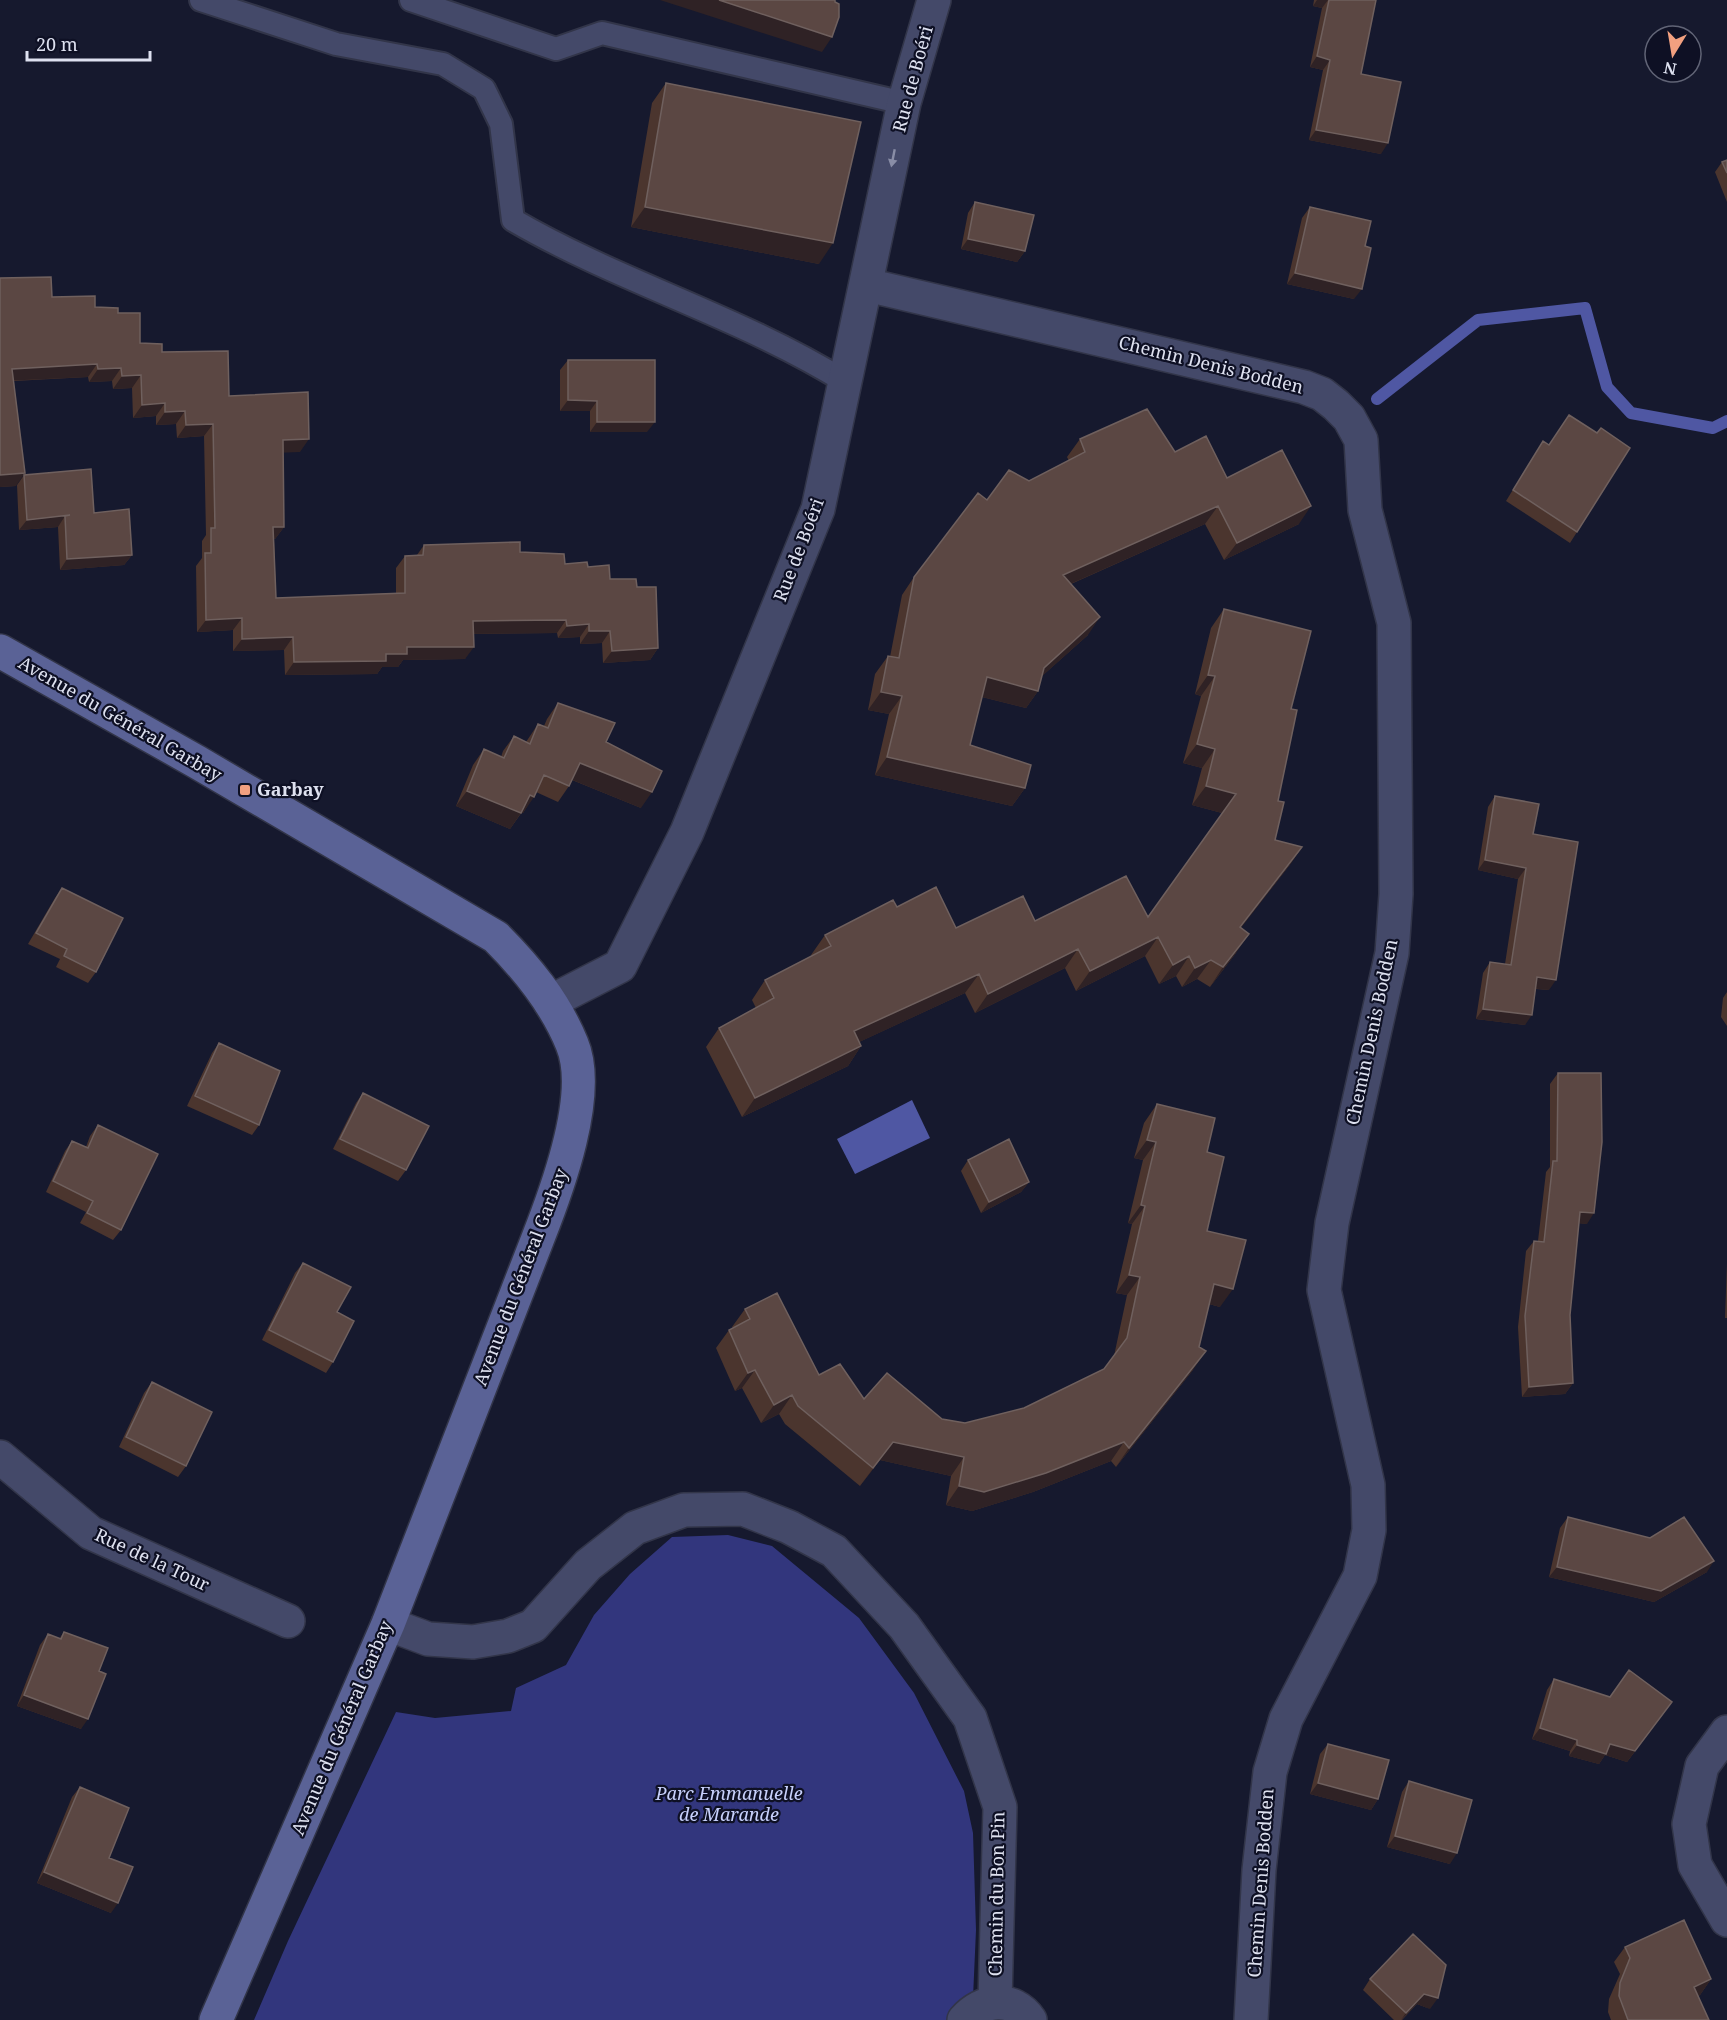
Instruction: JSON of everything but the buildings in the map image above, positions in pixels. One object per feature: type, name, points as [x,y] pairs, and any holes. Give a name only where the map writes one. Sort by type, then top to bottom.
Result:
[{"type":"main road","name":"Avenue du Général Garbay","points":[[0,651],[197,762],[496,936],[528,970],[550,1002],[573,1045],[578,1075],[574,1122],[560,1180],[388,1624],[216,2020]]},
{"type":"street","name":"Rue de Boéri","points":[[550,1002],[620,966],[687,832],[818,509],[904,103],[934,0]]},
{"type":"street","name":"Chemin Denis Bodden","points":[[867,285],[1304,387],[1322,394],[1336,405],[1349,418],[1361,440],[1365,510],[1394,623],[1396,894],[1392,953],[1332,1223],[1324,1290],[1368,1485],[1369,1530],[1360,1576],[1286,1719],[1270,1772],[1259,1870],[1251,2020]]},
{"type":"street","name":"Rue de la Tour","points":[[0,1457],[91,1533],[288,1621]]},
{"type":"street","name":"Chemin du Bon Pin","points":[[388,1624],[428,1639],[473,1642],[508,1636],[533,1626],[588,1565],[635,1528],[684,1510],[743,1509],[789,1527],[834,1551],[904,1626],[970,1718],[1000,1807],[995,2002]]},
{"type":"street","points":[[1727,1732],[1702,1766],[1689,1824],[1695,1865],[1727,1920]]},
{"type":"street","points":[[964,2020],[982,2005],[995,2002],[1017,2007],[1030,2020]]},
{"type":"lane","points":[[201,0],[336,44],[443,64],[484,89],[501,124],[513,220],[555,244],[798,352],[844,381]]},
{"type":"lane","points":[[411,0],[555,49],[602,33],[904,103]]},
{"type":"green space","name":"Parc Emmanuelle de Marande","points":[[728,1535],[772,1546],[859,1618],[914,1693],[964,1791],[973,1833],[976,1930],[972,2020],[254,2020],[288,1941],[396,1712],[435,1718],[511,1711],[516,1688],[566,1665],[594,1615],[630,1574],[672,1537]]},
{"type":"water","points":[[912,1100],[930,1138],[855,1174],[837,1139]]},
{"type":"waterway","points":[[1377,399],[1478,320],[1585,308],[1607,387],[1631,413],[1713,428],[1727,421]]},
{"type":"place","name":"Garbay","points":[[245,790]]}]
